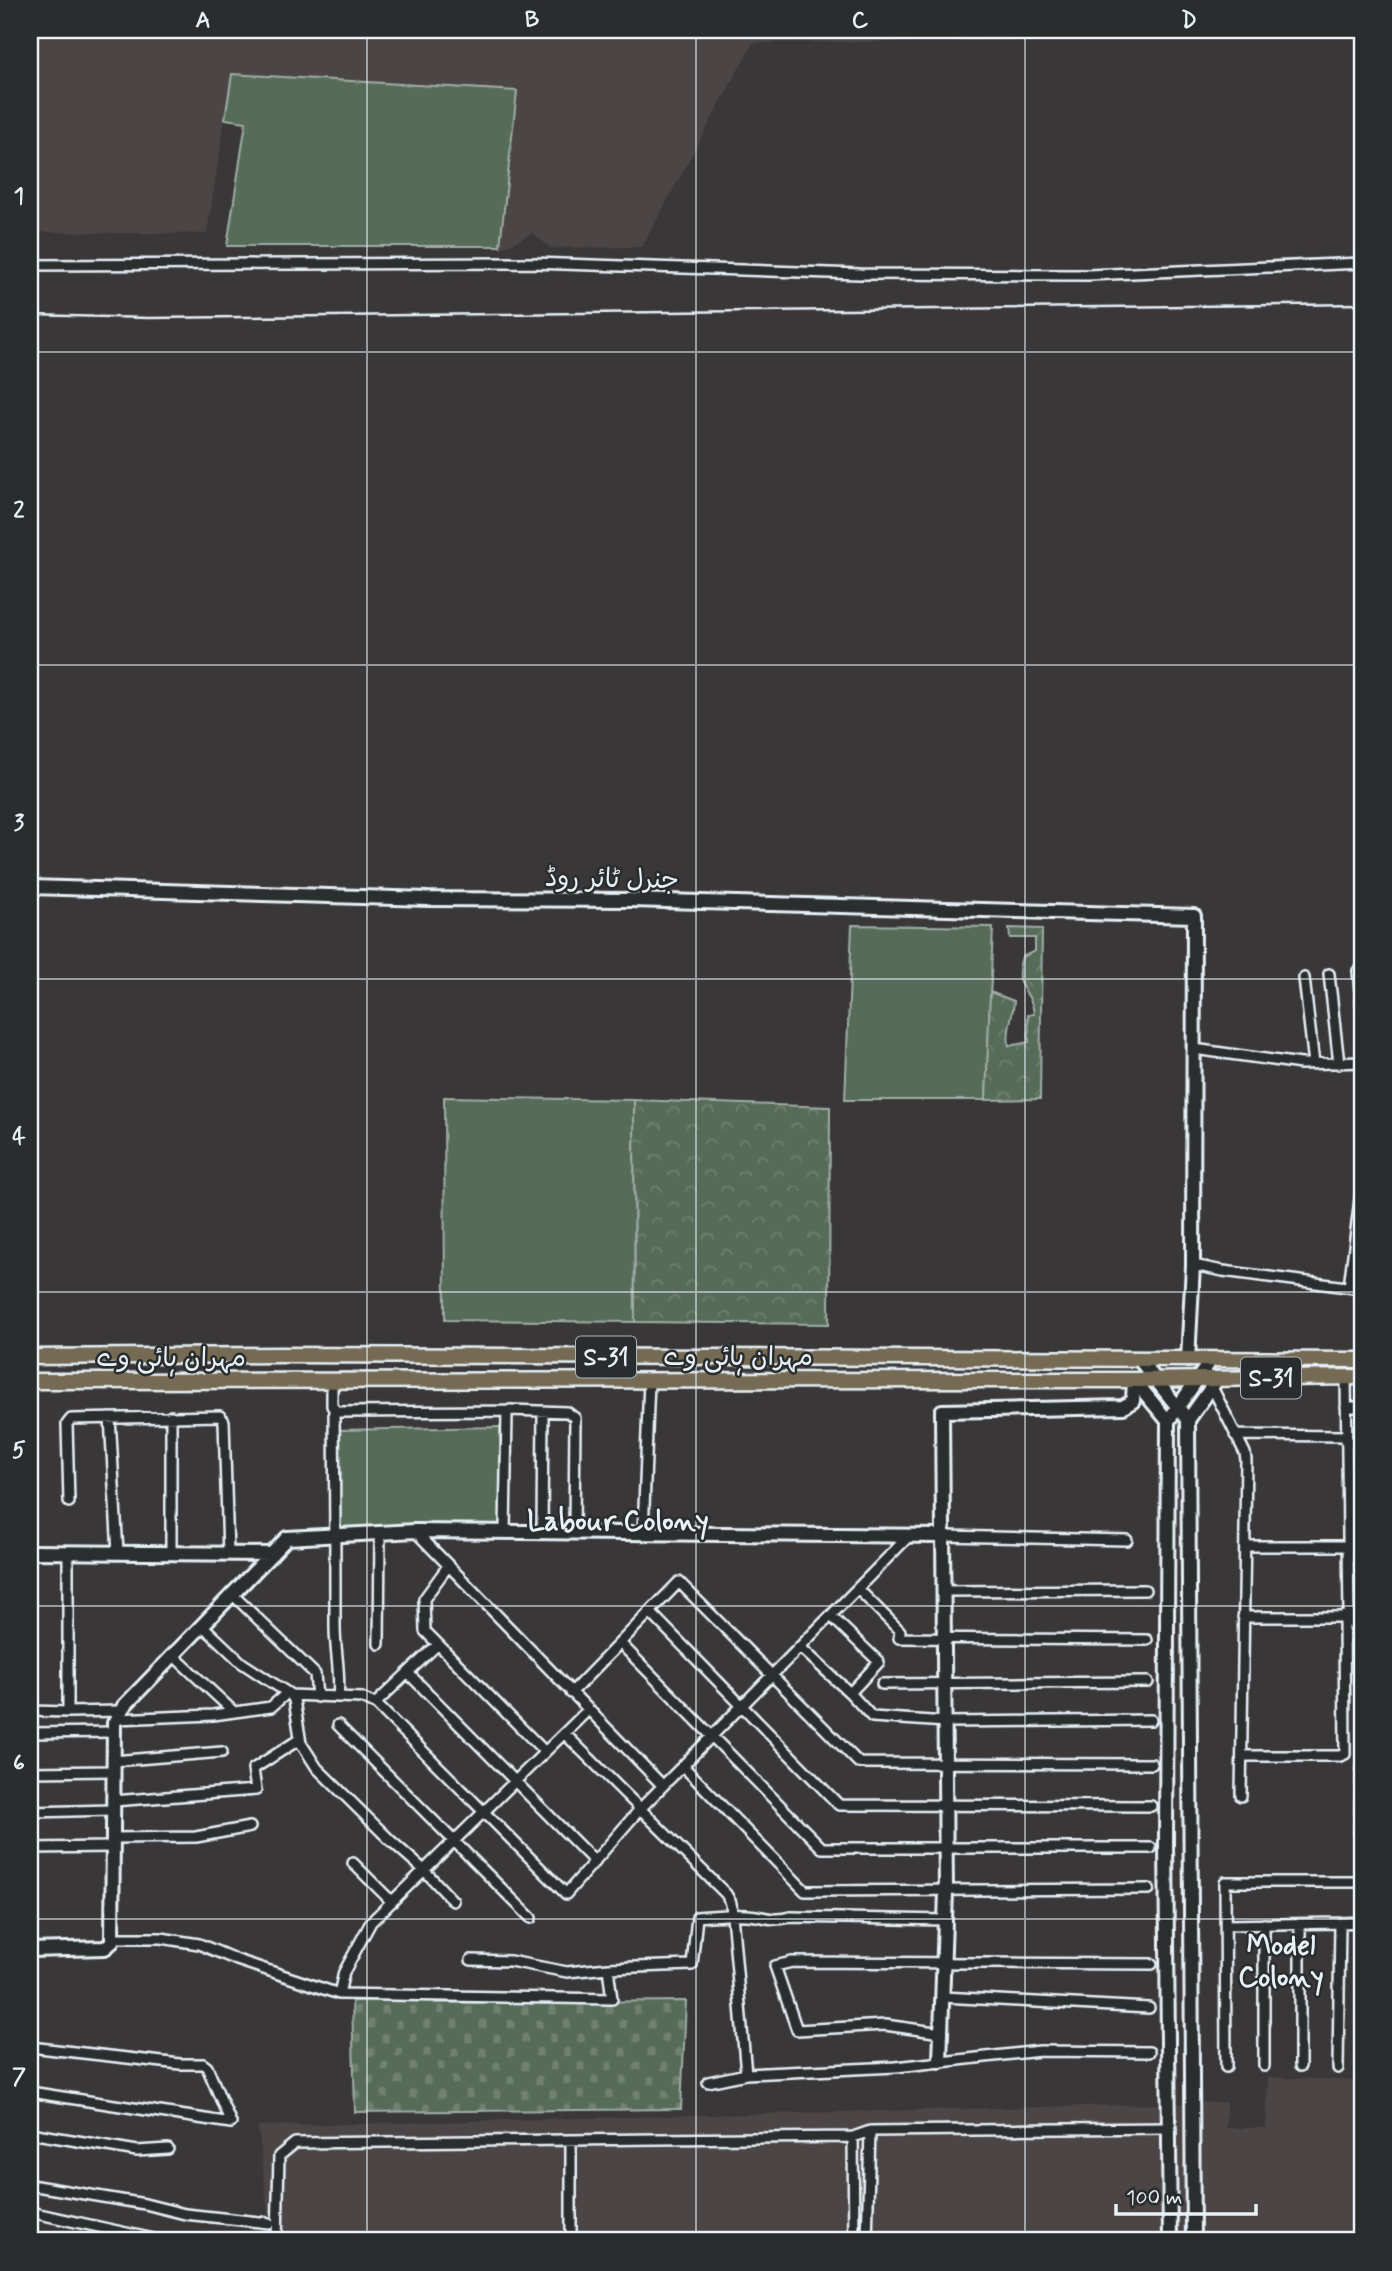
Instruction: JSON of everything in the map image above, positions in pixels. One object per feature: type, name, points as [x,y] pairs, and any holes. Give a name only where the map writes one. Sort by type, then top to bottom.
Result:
[{"type":"main road","points":[[200,1356],[200,1381]]},
{"type":"main road","name":"مہران ہائی وے","points":[[30,1357],[1362,1360]]},
{"type":"main road","name":"مہران ہائی وے","points":[[30,1381],[1198,1379],[1215,1382],[1362,1377]]},
{"type":"street","points":[[30,265],[532,263],[860,274],[1088,275],[1362,264]]},
{"type":"street","name":"جنرل ٹائر روڈ","points":[[30,887],[1194,916],[1194,1049]]},
{"type":"street","points":[[1358,971],[1362,1010]]},
{"type":"street","points":[[1329,974],[1339,1064]]},
{"type":"street","points":[[1304,978],[1314,1064]]},
{"type":"street","points":[[1188,1360],[1193,1265],[1194,1049],[1273,1061],[1314,1064],[1362,1062]]},
{"type":"street","points":[[1349,1287],[1362,1185]]},
{"type":"street","points":[[1193,1265],[1362,1289]]},
{"type":"street","points":[[1139,1359],[1188,1420]]},
{"type":"street","points":[[1170,2241],[1166,1843],[1168,1421],[1211,1360]]},
{"type":"street","points":[[1242,1756],[1345,1754],[1348,1546],[1346,1377]]},
{"type":"street","points":[[1134,1380],[1168,1421]]},
{"type":"street","points":[[940,2061],[946,1920],[942,1411],[1123,1407],[1133,1401],[1134,1380]]},
{"type":"street","points":[[332,1381],[336,1674],[340,1685],[338,1697]]},
{"type":"street","points":[[643,1533],[649,1381]]},
{"type":"street","points":[[1193,2241],[1188,1420],[1215,1382]]},
{"type":"street","points":[[1215,1382],[1246,1460],[1241,1796]]},
{"type":"street","points":[[1346,1407],[1362,1407]]},
{"type":"street","points":[[334,1410],[567,1412],[575,1418],[574,1533]]},
{"type":"street","points":[[505,1532],[508,1411]]},
{"type":"street","points":[[542,1532],[543,1411]]},
{"type":"street","points":[[171,1416],[172,1553]]},
{"type":"street","points":[[69,1502],[69,1420],[220,1416],[225,1420],[228,1554]]},
{"type":"street","points":[[110,1418],[118,1553]]},
{"type":"street","points":[[1235,1435],[1346,1439],[1362,1442]]},
{"type":"street","points":[[1348,1514],[1362,1514]]},
{"type":"street","points":[[30,1950],[105,1948],[112,1942],[113,1766],[117,1721],[174,1656],[287,1538],[415,1531],[943,1535],[1127,1540]]},
{"type":"street","points":[[415,1531],[663,1786]]},
{"type":"street","points":[[379,1644],[380,1533]]},
{"type":"street","points":[[30,1733],[117,1721],[271,1707],[289,1694],[362,1698],[375,1704],[566,1894],[640,1809],[910,1535]]},
{"type":"street","points":[[1245,1546],[1362,1546]]},
{"type":"street","points":[[30,1552],[272,1554]]},
{"type":"street","points":[[68,1552],[68,1712]]},
{"type":"street","points":[[448,1566],[424,1599],[425,1631],[545,1752]]},
{"type":"street","points":[[571,1693],[679,1582],[859,1762],[1152,1764]]},
{"type":"street","points":[[858,1588],[900,1630],[899,1638],[1147,1640]]},
{"type":"street","points":[[945,1591],[1145,1590]]},
{"type":"street","points":[[233,1595],[315,1674],[317,1697]]},
{"type":"street","points":[[650,1612],[839,1805],[1151,1806]]},
{"type":"street","points":[[831,1616],[879,1662],[850,1693]]},
{"type":"street","points":[[1347,1616],[1362,1644]]},
{"type":"street","points":[[1243,1617],[1362,1616]]},
{"type":"street","points":[[203,1626],[242,1663],[289,1694],[294,1700],[300,1740],[317,1768],[453,1901]]},
{"type":"street","points":[[620,1643],[822,1848],[1151,1848]]},
{"type":"street","points":[[375,1704],[438,1644]]},
{"type":"street","points":[[800,1647],[872,1717],[946,1722],[1151,1720]]},
{"type":"street","points":[[174,1656],[234,1712]]},
{"type":"street","points":[[408,1673],[595,1861]]},
{"type":"street","points":[[882,1684],[1148,1682]]},
{"type":"street","points":[[339,1994],[344,1972],[371,1922],[587,1710]]},
{"type":"street","points":[[30,1711],[68,1712],[117,1721]]},
{"type":"street","points":[[338,1725],[531,1918]]},
{"type":"street","points":[[565,1734],[726,1894],[731,1903],[746,2074]]},
{"type":"street","points":[[30,1812],[256,1790],[253,1769],[300,1740]]},
{"type":"street","points":[[30,1772],[113,1766],[222,1752]]},
{"type":"street","points":[[683,1766],[805,1891],[1149,1889]]},
{"type":"street","points":[[1362,1767],[1362,1874]]},
{"type":"street","points":[[30,1848],[196,1837],[250,1827]]},
{"type":"street","points":[[354,1863],[391,1902]]},
{"type":"street","points":[[1226,2067],[1225,1882],[1362,1882]]},
{"type":"street","points":[[471,1959],[510,1961],[567,1972],[692,1965],[697,1917],[732,1914],[755,1915],[771,1920],[791,1917],[946,1920]]},
{"type":"street","points":[[1338,2068],[1340,1923]]},
{"type":"street","points":[[1226,1925],[1362,1923]]},
{"type":"street","points":[[1264,1924],[1264,2066]]},
{"type":"street","points":[[1300,1924],[1300,2066]]},
{"type":"street","points":[[112,1938],[161,1938],[199,1944],[237,1960],[339,1994],[612,1999],[608,1968]]},
{"type":"street","points":[[942,2033],[885,2025],[797,2030],[775,1966],[792,1962],[1153,1964]]},
{"type":"street","points":[[943,1997],[1149,2008]]},
{"type":"street","points":[[30,2047],[203,2064],[207,2067],[231,2123],[30,2092]]},
{"type":"street","points":[[708,2082],[746,2074],[896,2067],[1040,2051],[1149,2052]]},
{"type":"street","points":[[277,2241],[279,2156],[295,2143],[571,2142],[853,2137],[870,2131],[1170,2128]]},
{"type":"street","points":[[867,2241],[870,2131]]},
{"type":"street","points":[[30,2133],[137,2151],[168,2149]]},
{"type":"street","points":[[853,2137],[854,2241]]},
{"type":"street","points":[[571,2142],[571,2241]]},
{"type":"street","points":[[30,2185],[145,2204],[185,2214],[269,2223]]},
{"type":"street","points":[[30,2212],[163,2241]]},
{"type":"shaded area","points":[[30,30],[1159,30],[1156,39],[753,43],[642,247],[550,248],[533,233],[500,249],[516,91],[232,74],[207,234],[30,232]]},
{"type":"shaded area","points":[[1268,2077],[1362,2081],[1362,2241],[268,2241],[269,2223],[258,2126],[1226,2102],[1226,2128],[1266,2128]]},
{"type":"green space","points":[[232,74],[517,91],[500,246],[227,246],[246,122],[225,119]]},
{"type":"green space","points":[[852,925],[993,927],[986,1100],[845,1100]]},
{"type":"green space","points":[[1009,928],[1042,929],[1040,1099],[986,1100],[990,992],[1014,1001],[1008,1034],[1009,1046],[1029,1042],[1028,1015],[1034,1014],[1020,983],[1019,968],[1022,957],[1035,951],[1035,938],[1010,938]]},
{"type":"green space","points":[[444,1097],[634,1100],[635,1322],[445,1320]]},
{"type":"green space","points":[[634,1100],[830,1107],[829,1324],[635,1322]]},
{"type":"green space","points":[[500,1427],[501,1525],[337,1527],[336,1430]]},
{"type":"green space","points":[[435,2000],[435,2003],[686,2001],[681,2109],[355,2112],[352,2001]]},
{"type":"railway","points":[[30,315],[149,318],[1362,304]]},
{"type":"district","name":"Labour Colony","points":[[618,1520]]},
{"type":"district","name":"Model Colony","points":[[1281,1960]]}]
